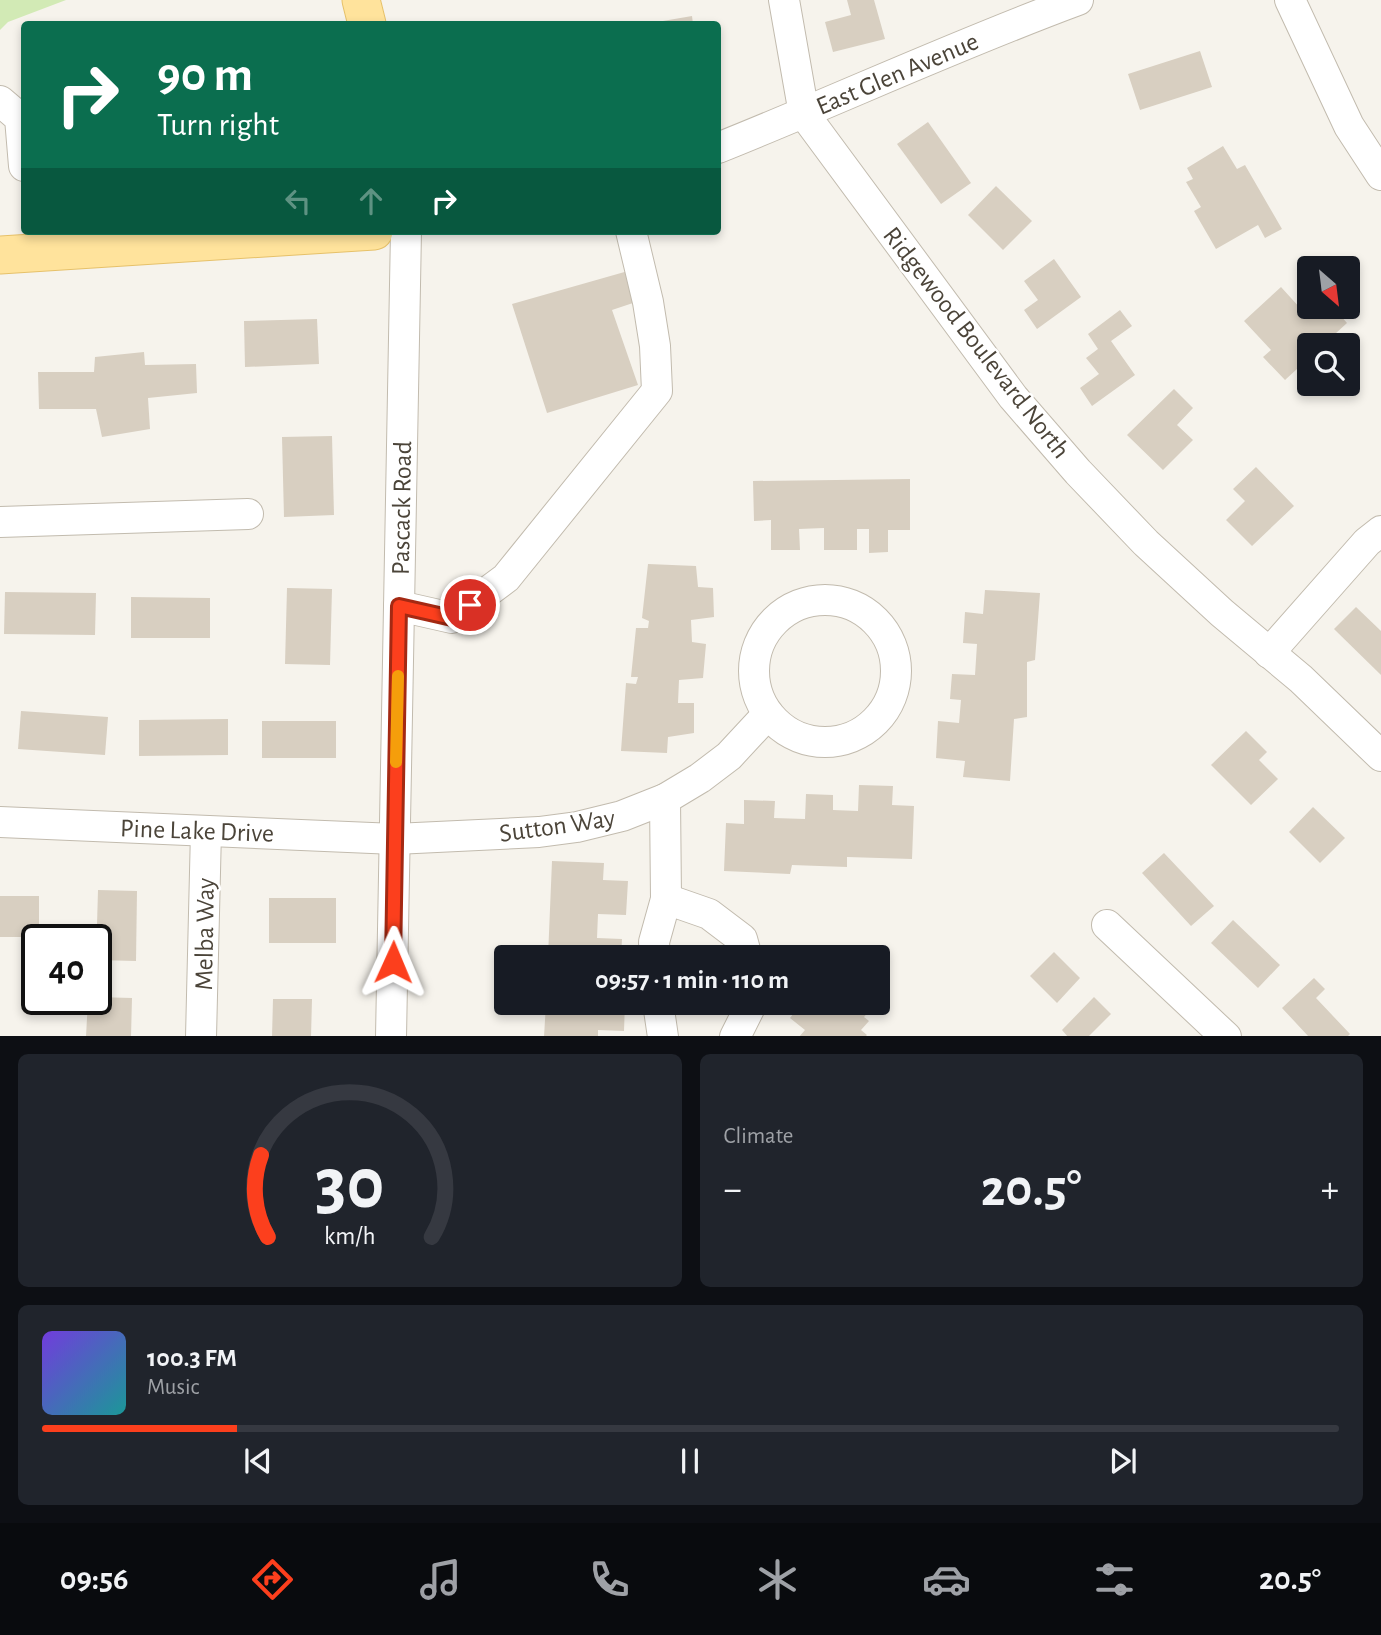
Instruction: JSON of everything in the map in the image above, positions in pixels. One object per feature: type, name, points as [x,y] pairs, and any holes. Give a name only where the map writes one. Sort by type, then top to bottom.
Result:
[{"type":"main road","points":[[361,0],[366,21]]},
{"type":"main road","points":[[21,247],[286,235]]},
{"type":"street","points":[[784,0],[804,114]]},
{"type":"street","name":"East Glen Avenue","points":[[721,147],[804,114],[902,70],[1078,0]]},
{"type":"street","points":[[1290,0],[1349,126],[1381,175]]},
{"type":"street","points":[[0,100],[20,118],[21,130]]},
{"type":"street","name":"Ridgewood Boulevard North","points":[[804,114],[1021,407],[1078,472],[1146,543],[1222,613],[1301,679],[1381,756]]},
{"type":"street","name":"Pascack Road","points":[[391,1036],[406,235]]},
{"type":"street","points":[[399,606],[452,618],[506,578],[657,391],[655,346],[648,302],[632,235]]},
{"type":"street","points":[[0,522],[248,514]]},
{"type":"street","points":[[1269,653],[1367,542],[1381,531]]},
{"type":"street","points":[[817,601],[842,602],[864,612],[882,629],[893,651],[896,673],[892,694],[882,714],[866,730],[846,739],[825,743],[803,739],[783,729],[768,714],[757,692],[754,667],[760,643],[773,622],[793,608],[805,604],[817,601]]},
{"type":"street","name":"Sutton Way","points":[[395,839],[539,832],[577,827],[622,816],[665,799],[700,778],[729,756],[768,714]]},
{"type":"street","points":[[654,945],[666,899],[665,799]]},
{"type":"street","name":"Pine Lake Drive","points":[[0,822],[395,839]]},
{"type":"street","name":"Melba Way","points":[[201,1036],[206,831]]},
{"type":"street","points":[[666,899],[709,914],[742,939],[744,945]]},
{"type":"street","points":[[1107,925],[1225,1036]]},
{"type":"street","points":[[660,1015],[663,1036]]},
{"type":"street","points":[[736,1036],[746,1015]]},
{"type":"green space","points":[[0,0],[66,0],[8,22],[0,30]]},
{"type":"building","points":[[847,0],[874,0],[885,39],[833,52],[825,22],[851,15]]},
{"type":"building","points":[[692,16],[693,21],[663,21]]},
{"type":"building","points":[[1200,51],[1212,87],[1140,110],[1128,74]]},
{"type":"building","points":[[928,122],[971,183],[941,204],[897,144]]},
{"type":"building","points":[[1223,146],[1237,169],[1245,165],[1282,229],[1265,238],[1258,225],[1216,249],[1194,211],[1201,207],[1186,182],[1193,179],[1187,168]]},
{"type":"building","points":[[996,186],[1032,221],[1003,250],[968,215]]},
{"type":"building","points":[[1054,259],[1081,297],[1037,329],[1024,310],[1038,300],[1024,281]]},
{"type":"building","points":[[628,271],[636,302],[612,310],[638,385],[547,413],[512,304]]},
{"type":"building","points":[[1281,287],[1297,305],[1297,319],[1343,319],[1347,323],[1336,333],[1297,333],[1297,369],[1285,380],[1263,357],[1271,350],[1244,321]]},
{"type":"building","points":[[1120,310],[1132,326],[1111,341],[1135,375],[1092,406],[1080,388],[1099,374],[1086,358],[1098,349],[1088,334]]},
{"type":"building","points":[[317,319],[319,364],[245,367],[244,321]]},
{"type":"building","points":[[144,352],[145,365],[196,364],[197,393],[148,398],[150,429],[102,437],[96,409],[39,409],[38,372],[94,372],[95,357]]},
{"type":"building","points":[[1174,389],[1193,408],[1177,425],[1193,440],[1163,470],[1127,435]]},
{"type":"building","points":[[332,436],[334,515],[284,517],[282,437]]},
{"type":"building","points":[[1256,467],[1294,506],[1252,546],[1226,520],[1245,501],[1233,489]]},
{"type":"building","points":[[910,479],[910,530],[888,530],[888,552],[869,553],[869,529],[857,529],[857,550],[824,550],[824,528],[799,529],[800,550],[771,550],[771,520],[754,521],[753,481]]},
{"type":"building","points":[[648,564],[696,566],[698,587],[713,588],[714,617],[691,620],[692,642],[706,644],[703,678],[679,680],[678,703],[694,703],[694,733],[668,737],[667,753],[621,751],[626,683],[636,684],[638,677],[631,677],[636,628],[648,628],[649,621],[642,618]]},
{"type":"building","points":[[287,588],[332,589],[330,665],[285,664]]},
{"type":"building","points":[[985,590],[1040,593],[1035,660],[1027,662],[1027,717],[1014,719],[1010,781],[963,777],[965,761],[936,758],[938,721],[959,723],[961,700],[950,699],[952,674],[975,675],[977,644],[963,643],[965,612],[983,614]]},
{"type":"building","points":[[5,592],[96,593],[95,635],[4,634]]},
{"type":"building","points":[[131,597],[210,598],[210,638],[131,638]]},
{"type":"building","points":[[1356,607],[1381,631],[1381,675],[1334,629]]},
{"type":"building","points":[[21,711],[108,717],[105,755],[18,749]]},
{"type":"building","points":[[228,719],[228,755],[139,756],[139,720]]},
{"type":"building","points":[[262,721],[336,721],[336,758],[262,758]]},
{"type":"building","points":[[1246,731],[1267,752],[1259,760],[1278,779],[1251,805],[1211,765]]},
{"type":"building","points":[[859,785],[893,786],[892,805],[914,806],[912,859],[847,857],[847,867],[792,865],[790,874],[724,871],[726,823],[744,824],[744,800],[775,801],[774,818],[805,819],[806,794],[833,795],[833,810],[858,811]]},
{"type":"building","points":[[1313,807],[1345,838],[1320,863],[1289,832]]},
{"type":"building","points":[[1164,853],[1214,906],[1191,926],[1142,873]]},
{"type":"building","points":[[552,861],[604,863],[603,880],[628,881],[626,915],[598,914],[597,938],[622,939],[622,945],[548,945]]},
{"type":"building","points":[[98,890],[137,891],[136,961],[112,960],[112,924],[97,924]]},
{"type":"building","points":[[0,896],[39,896],[39,924],[21,924],[21,937],[0,937]]},
{"type":"building","points":[[269,898],[336,898],[336,943],[269,943]]},
{"type":"building","points":[[1233,920],[1280,965],[1258,988],[1211,943]]},
{"type":"building","points":[[1054,952],[1080,978],[1057,1003],[1030,976]]},
{"type":"building","points":[[1314,978],[1325,989],[1316,998],[1350,1034],[1308,1036],[1282,1008]]},
{"type":"building","points":[[112,997],[132,998],[131,1036],[86,1036],[87,1015],[112,1015]]},
{"type":"building","points":[[1094,997],[1111,1014],[1089,1036],[1067,1036],[1062,1030]]},
{"type":"building","points":[[273,999],[312,999],[311,1036],[272,1036]]},
{"type":"building","points":[[545,1015],[625,1015],[624,1031],[598,1030],[598,1036],[544,1036]]},
{"type":"building","points":[[792,1015],[866,1015],[864,1017],[869,1021],[861,1030],[866,1036],[800,1036],[805,1030],[790,1018]]},
{"type":"slow traffic","points":[[396,762],[398,676]]},
{"type":"route","points":[[393,962],[399,606],[452,618],[470,605]]}]
